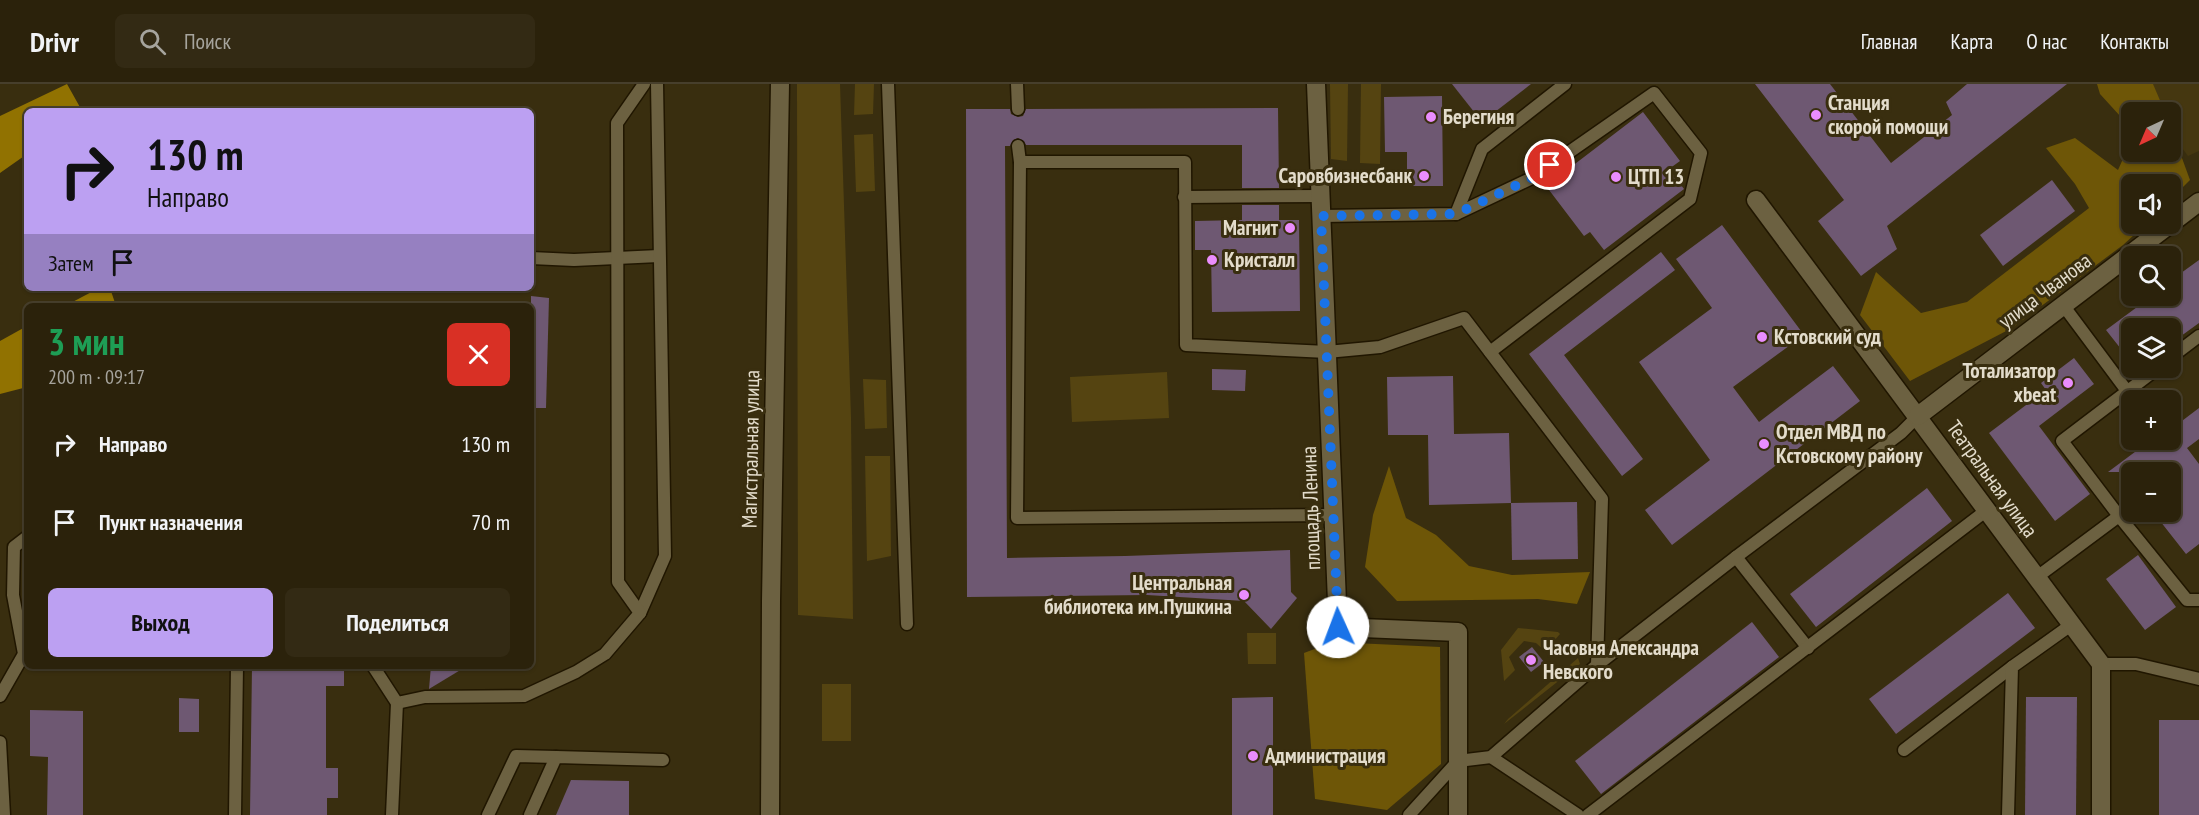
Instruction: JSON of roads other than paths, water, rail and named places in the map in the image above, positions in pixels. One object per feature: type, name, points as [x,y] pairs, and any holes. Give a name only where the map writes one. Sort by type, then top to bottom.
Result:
[{"type":"street","name":"Магистральная улица","points":[[770,815],[771,590],[780,84]]},
{"type":"street","name":"площадь Ленина","points":[[1316,84],[1338,627],[1458,632],[1458,815]]},
{"type":"street","name":"Театральная улица","points":[[1756,200],[2101,664]]},
{"type":"street","name":"улица Чванова","points":[[1917,416],[2197,206]]},
{"type":"street","points":[[2101,664],[2101,815]]},
{"type":"lane","points":[[640,613],[618,582],[616,123],[644,84]]},
{"type":"lane","points":[[398,703],[425,697],[524,696],[576,672],[605,654],[640,613],[664,556],[657,84]]},
{"type":"lane","points":[[888,84],[907,624]]},
{"type":"lane","points":[[1017,84],[1018,109]]},
{"type":"lane","points":[[1456,214],[1482,149],[1565,84]]},
{"type":"lane","points":[[1321,216],[1456,214],[1532,178],[1654,93],[1701,153],[1690,199],[1490,352]]},
{"type":"lane","points":[[1018,146],[1020,162],[1017,518],[1334,515]]},
{"type":"lane","points":[[1020,162],[1185,162],[1186,345],[1327,352],[1380,347],[1464,318],[1602,500],[1597,665]]},
{"type":"lane","points":[[1184,197],[1320,196]]},
{"type":"lane","points":[[534,258],[574,260],[659,256]]},
{"type":"lane","points":[[2063,305],[2126,390]]},
{"type":"lane","points":[[2181,350],[2199,336]]},
{"type":"lane","points":[[2128,390],[2145,378]]},
{"type":"lane","points":[[2121,396],[2062,441],[2187,600],[2199,600]]},
{"type":"lane","points":[[1409,815],[1458,760],[1491,757],[1597,665],[1900,434],[1917,416]]},
{"type":"lane","points":[[1588,815],[1987,510]]},
{"type":"lane","points":[[2037,577],[2119,516]]},
{"type":"lane","points":[[24,539],[14,547],[13,595],[24,650]]},
{"type":"lane","points":[[1736,557],[1808,648]]},
{"type":"lane","points":[[1904,750],[2012,667],[2072,625]]},
{"type":"lane","points":[[0,696],[24,657]]},
{"type":"lane","points":[[2101,664],[2136,664],[2199,679]]},
{"type":"lane","points":[[2008,815],[2012,667]]},
{"type":"lane","points":[[235,815],[237,669]]},
{"type":"lane","points":[[375,669],[398,703],[392,815]]},
{"type":"lane","points":[[0,742],[4,815]]},
{"type":"lane","points":[[488,815],[516,756],[663,760]]},
{"type":"lane","points":[[530,815],[556,757]]},
{"type":"lane","points":[[1491,757],[1578,815]]},
{"type":"place","name":"Станция скорой помощи","points":[[1816,115]]},
{"type":"place","name":"Берегиня","points":[[1431,117]]},
{"type":"place","name":"Саровбизнесбанк","points":[[1424,176]]},
{"type":"place","name":"ЦТП 13","points":[[1616,177]]},
{"type":"place","name":"Магнит","points":[[1290,228]]},
{"type":"place","name":"Кристалл","points":[[1212,260]]},
{"type":"place","name":"Кстовский суд","points":[[1762,337]]},
{"type":"place","name":"Тотализатор xbeat","points":[[2068,383]]},
{"type":"place","name":"Отдел МВД по Кстовскому району","points":[[1764,444]]},
{"type":"place","name":"Центральная библиотека им.Пушкина","points":[[1244,595]]},
{"type":"place","name":"Часовня Александра Невского","points":[[1531,660]]},
{"type":"place","name":"Администрация","points":[[1253,756]]}]
